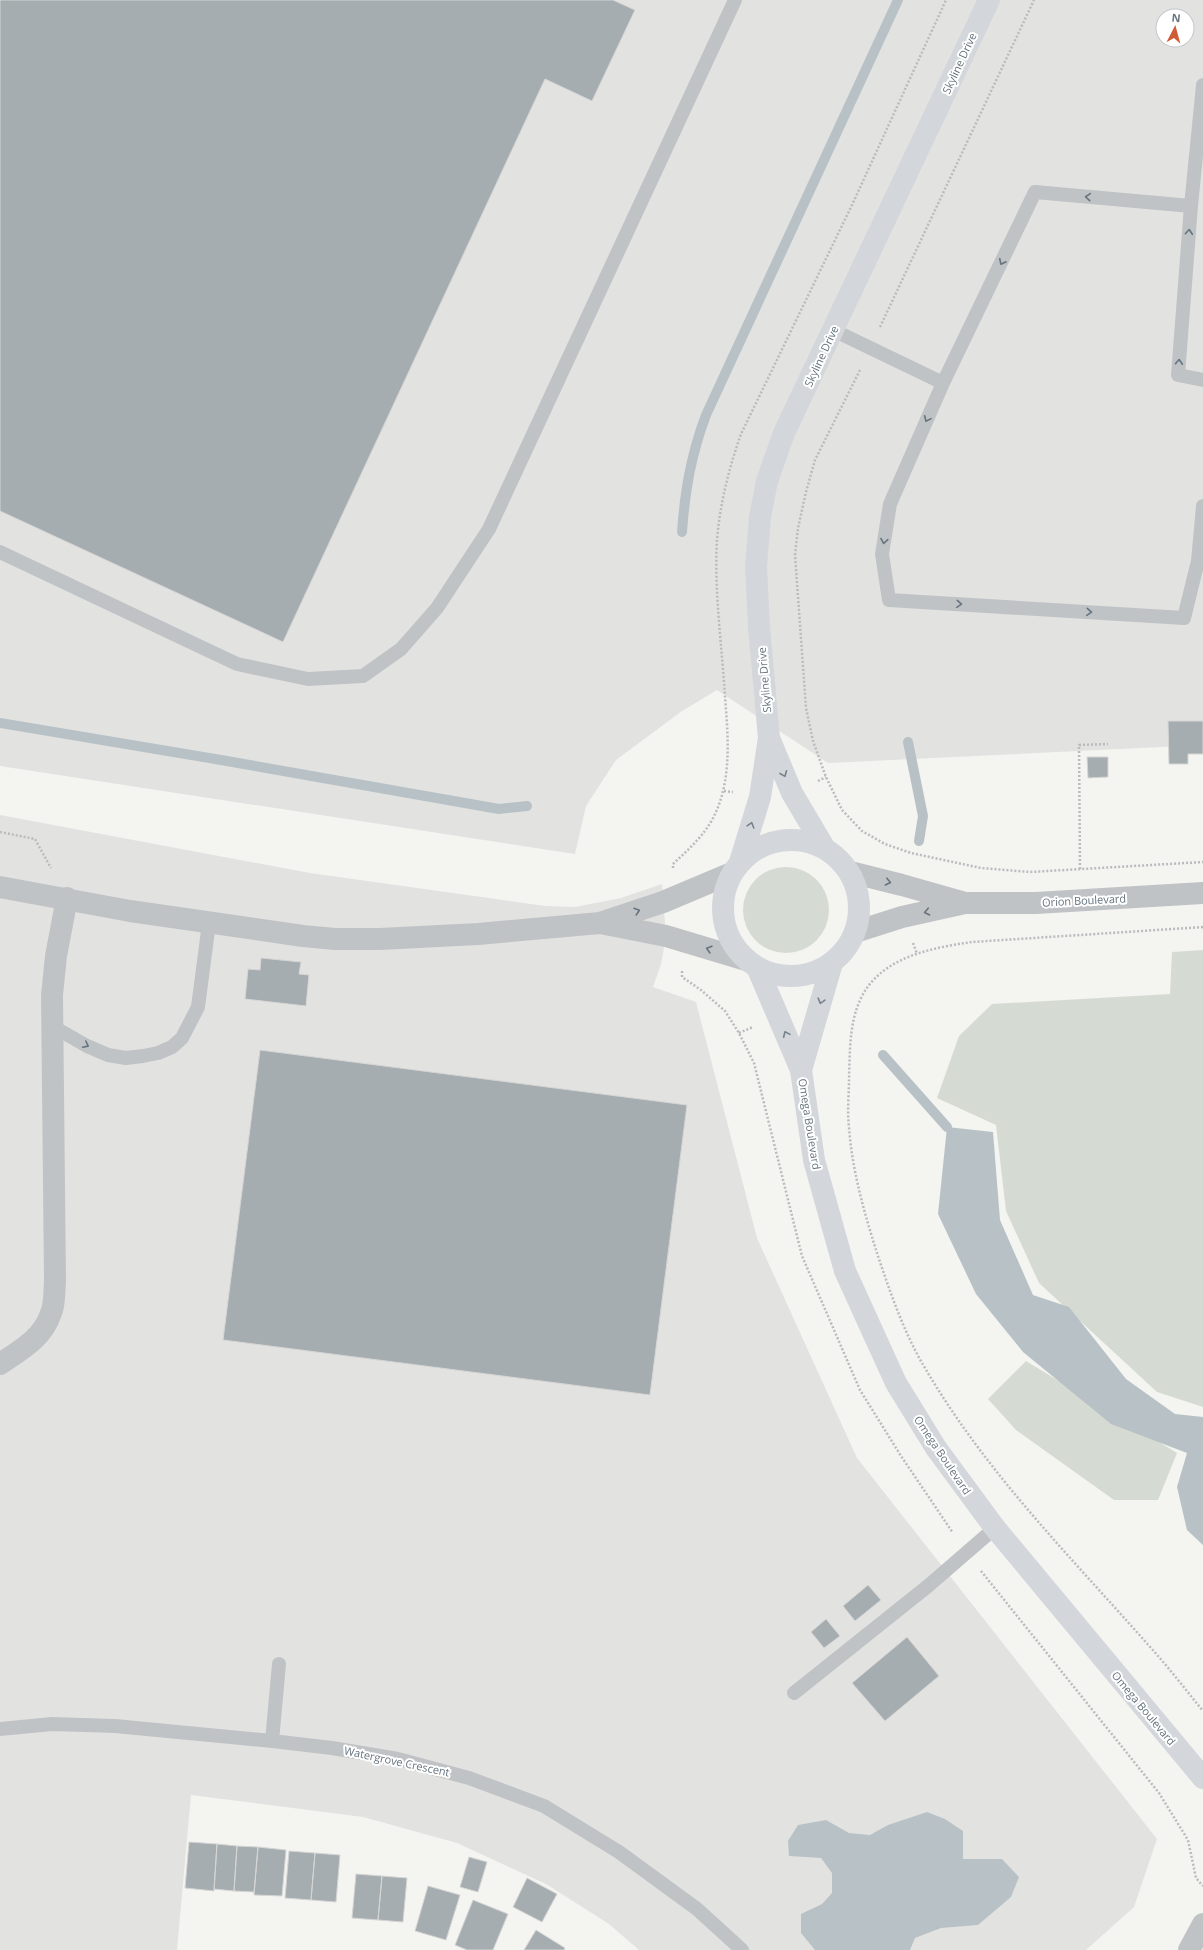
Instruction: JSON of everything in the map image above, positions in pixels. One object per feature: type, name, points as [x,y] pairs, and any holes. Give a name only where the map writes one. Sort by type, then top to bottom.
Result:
[{"type":"main road","name":"Skyline Drive","points":[[736,867],[760,797],[769,738],[759,627],[757,582],[760,517],[767,481],[784,433],[989,0]]},
{"type":"main road","name":"Skyline Drive","points":[[769,738],[792,792],[824,847]]},
{"type":"main road","points":[[779,840],[802,840],[824,847],[839,858],[850,872],[858,892],[860,912],[855,932],[846,950],[832,963],[814,972],[795,976],[775,974],[752,964],[731,941],[723,919],[723,895],[736,867],[758,848],[779,840]]},
{"type":"main road","name":"Omega Boulevard","points":[[801,1070],[832,963]]},
{"type":"main road","name":"Omega Boulevard","points":[[752,964],[801,1070],[814,1160],[845,1271],[896,1383],[936,1448],[995,1528],[1203,1778]]},
{"type":"street","points":[[0,887],[67,898],[130,911],[303,936],[335,939],[380,939],[478,934],[600,923],[663,902],[736,867]]},
{"type":"street","name":"Orion Boulevard","points":[[850,872],[966,903]]},
{"type":"street","name":"Orion Boulevard","points":[[855,932],[902,917],[966,903],[1036,903],[1203,893]]},
{"type":"street","points":[[0,1364],[24,1349],[43,1330],[52,1312],[55,1282],[52,995],[56,956],[67,898]]},
{"type":"street","points":[[600,923],[666,936],[752,964]]},
{"type":"street","points":[[1189,1950],[1203,1924]]},
{"type":"lane","points":[[0,552],[237,664],[308,679],[363,676],[401,649],[437,608],[489,529],[735,0]]},
{"type":"lane","points":[[1203,85],[1191,206],[1178,375],[1203,380]]},
{"type":"lane","points":[[1191,206],[1035,192],[943,383],[890,504],[882,554],[889,600],[1184,618],[1198,561],[1203,506]]},
{"type":"lane","points":[[833,330],[943,383]]},
{"type":"lane","points":[[52,1026],[87,1046],[108,1055],[126,1058],[143,1056],[158,1053],[172,1047],[182,1038],[198,1007],[209,923]]},
{"type":"lane","points":[[794,1694],[928,1586],[995,1528]]},
{"type":"lane","points":[[272,1741],[279,1664]]},
{"type":"lane","name":"Watergrove Crescent","points":[[0,1729],[52,1724],[115,1726],[272,1741],[332,1748],[398,1759],[469,1778],[544,1806],[619,1852],[697,1909],[742,1950]]},
{"type":"path","points":[[884,318],[1034,0]]},
{"type":"path","points":[[855,380],[816,460],[806,492],[798,528],[795,555],[806,708],[813,741],[826,777],[842,810],[862,831],[885,844],[911,853],[981,868],[1030,872],[1203,862]]},
{"type":"path","points":[[1080,869],[1079,745],[1108,744]]},
{"type":"path","points":[[0,832],[35,839],[67,898]]},
{"type":"path","points":[[1203,927],[972,942],[939,947],[896,962],[875,977],[861,998],[854,1020],[850,1048],[848,1126],[854,1171],[868,1227],[891,1296],[924,1366],[954,1414],[992,1467],[1044,1530],[1152,1649],[1203,1711]]},
{"type":"path","points":[[984,1575],[1159,1793],[1188,1840],[1196,1878],[1203,1886]]},
{"type":"shaded area","points":[[0,0],[1203,0],[1203,745],[828,763],[717,690],[682,711],[616,760],[586,806],[575,854],[0,766]]},
{"type":"shaded area","points":[[0,815],[310,873],[545,906],[575,907],[621,898],[662,884],[666,936],[661,964],[653,987],[696,1002],[757,1238],[857,1458],[1157,1839],[1134,1907],[1086,1950],[639,1950],[609,1924],[546,1884],[457,1843],[363,1817],[191,1795],[177,1950],[0,1950]]},
{"type":"shaded area","points":[[786,867],[803,870],[817,879],[826,893],[829,910],[826,927],[817,941],[803,950],[786,953],[769,950],[755,941],[746,927],[743,910],[746,893],[755,879],[769,870]]},
{"type":"shaded area","points":[[1203,950],[1203,1407],[1157,1392],[1039,1283],[1006,1211],[996,1125],[937,1098],[959,1036],[992,1004],[1170,994],[1172,952]]},
{"type":"shaded area","points":[[947,1127],[993,1132],[1000,1220],[1033,1295],[1069,1307],[1126,1379],[1175,1414],[1203,1417],[1203,1545],[1187,1530],[1177,1487],[1187,1453],[1111,1424],[1023,1352],[976,1294],[938,1214]]},
{"type":"shaded area","points":[[1026,1361],[1177,1453],[1158,1500],[1114,1500],[1016,1430],[988,1399]]},
{"type":"shaded area","points":[[927,1812],[945,1819],[963,1831],[963,1859],[1002,1859],[1019,1877],[1011,1897],[978,1925],[941,1928],[915,1938],[910,1950],[815,1950],[801,1933],[801,1914],[822,1904],[832,1893],[832,1873],[821,1858],[789,1856],[788,1841],[798,1825],[826,1820],[849,1833],[870,1835],[888,1825]]},
{"type":"building","points":[[0,0],[613,0],[635,10],[592,101],[545,79],[283,642],[0,511]]},
{"type":"building","points":[[1168,721],[1203,721],[1203,754],[1188,754],[1188,764],[1169,764]]},
{"type":"building","points":[[1087,757],[1108,757],[1108,777],[1088,778]]},
{"type":"building","points":[[261,958],[301,962],[299,974],[309,975],[306,1006],[245,999],[248,969],[260,970]]},
{"type":"building","points":[[260,1050],[687,1105],[650,1395],[223,1340]]},
{"type":"building","points":[[868,1585],[881,1600],[855,1621],[843,1606]]},
{"type":"building","points":[[826,1619],[840,1636],[824,1648],[811,1632]]},
{"type":"building","points":[[907,1637],[939,1676],[885,1721],[852,1683]]},
{"type":"building","points":[[189,1842],[217,1844],[214,1891],[185,1888]]},
{"type":"building","points":[[217,1844],[237,1846],[234,1891],[214,1889]]},
{"type":"building","points":[[237,1846],[258,1847],[254,1892],[234,1891]]},
{"type":"building","points":[[258,1847],[286,1850],[282,1896],[254,1895]]},
{"type":"building","points":[[289,1851],[315,1853],[311,1900],[285,1898]]},
{"type":"building","points":[[315,1853],[340,1855],[336,1902],[311,1900]]},
{"type":"building","points":[[469,1857],[487,1862],[478,1892],[460,1887]]},
{"type":"building","points":[[356,1874],[382,1876],[378,1920],[352,1918]]},
{"type":"building","points":[[382,1876],[407,1878],[403,1922],[378,1920]]},
{"type":"building","points":[[527,1878],[557,1894],[542,1922],[513,1907]]},
{"type":"building","points":[[428,1886],[460,1895],[446,1940],[415,1931]]},
{"type":"building","points":[[473,1900],[508,1914],[493,1950],[467,1950],[455,1945]]},
{"type":"building","points":[[536,1930],[565,1948],[564,1950],[524,1950]]},
{"type":"waterway","points":[[682,532],[690,473],[696,444],[706,415],[898,0]]},
{"type":"waterway","points":[[0,723],[499,809],[527,806]]},
{"type":"waterway","points":[[908,742],[923,816],[919,841]]},
{"type":"waterway","points":[[883,1055],[947,1127]]}]
